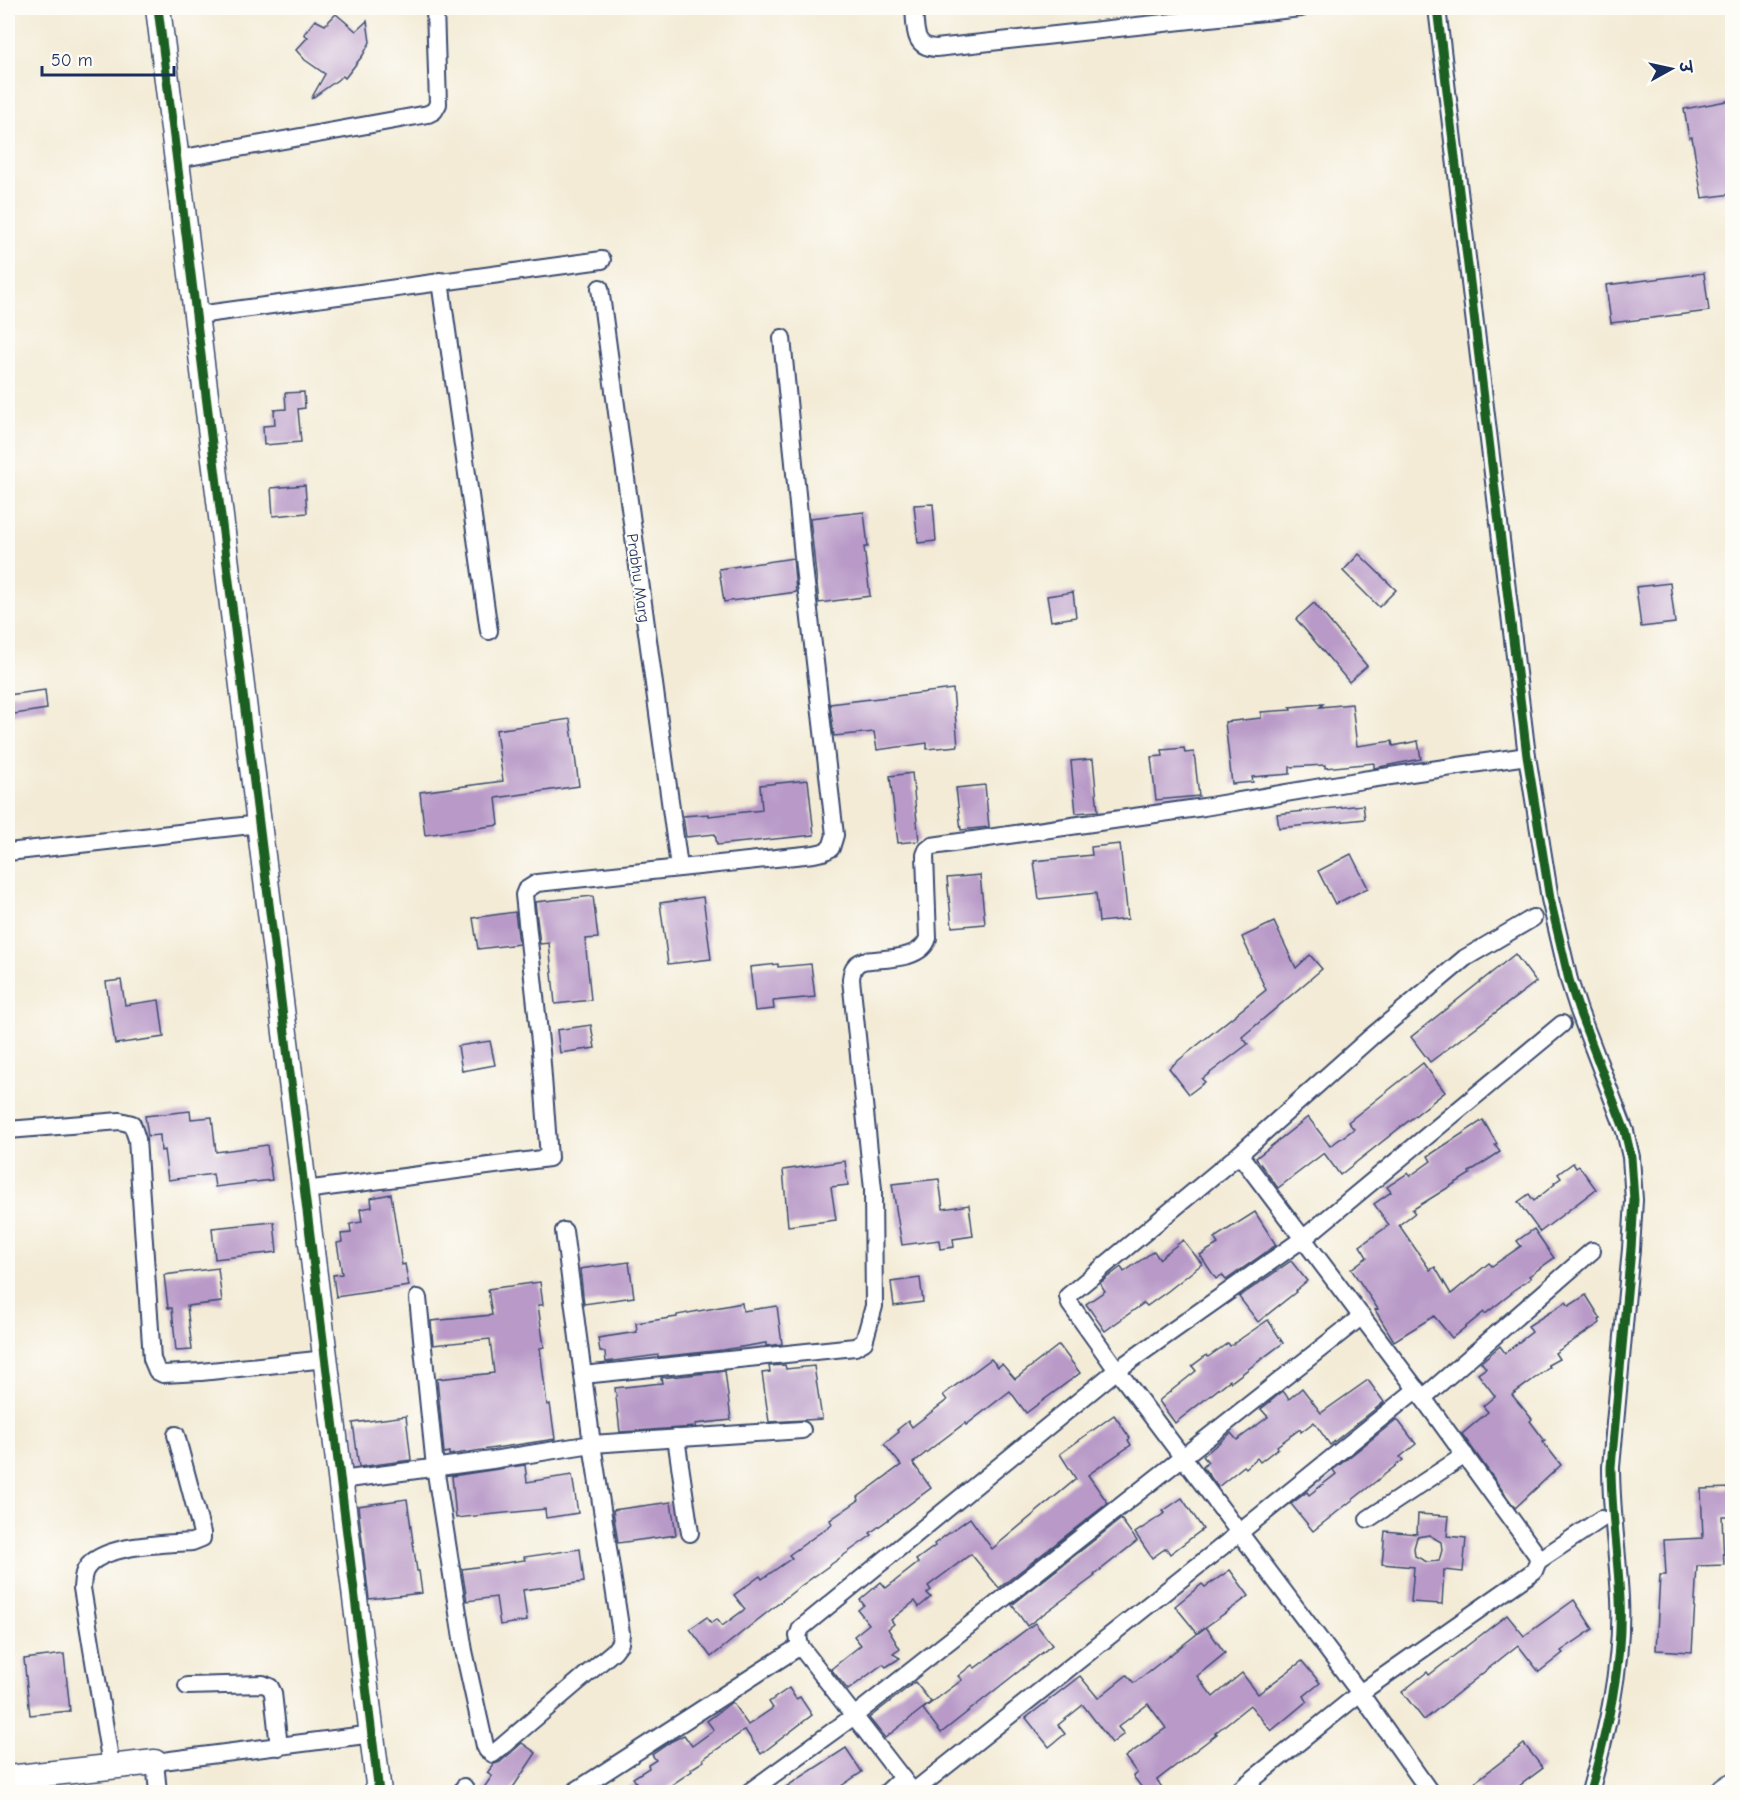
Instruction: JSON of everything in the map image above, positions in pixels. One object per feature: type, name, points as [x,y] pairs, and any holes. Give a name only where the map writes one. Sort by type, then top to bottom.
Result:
[{"type":"main road","points":[[1725,1792],[1732,1787]]},
{"type":"street","points":[[158,8],[184,223],[198,315],[379,1792]]},
{"type":"street","points":[[178,159],[428,114],[434,111],[438,104],[435,8]]},
{"type":"street","points":[[914,8],[920,44],[926,48],[1301,8]]},
{"type":"street","points":[[1437,8],[1527,756],[1558,941],[1578,1011],[1625,1131],[1633,1177],[1632,1249],[1611,1467],[1611,1494],[1620,1600],[1619,1637],[1615,1682],[1590,1792]]},
{"type":"street","points":[[198,315],[602,260]]},
{"type":"street","points":[[440,281],[489,631]]},
{"type":"street","name":"Prabhu Marg","points":[[600,288],[678,867]]},
{"type":"street","points":[[305,1190],[549,1158],[541,1051],[524,896],[526,890],[537,883],[824,852],[834,843],[835,835],[804,567],[782,338]]},
{"type":"street","points":[[584,1375],[855,1347],[864,1342],[874,1306],[873,1189],[851,979],[852,970],[857,963],[912,954],[921,950],[926,944],[928,938],[925,855],[932,846],[1204,807],[1363,780],[1527,756]]},
{"type":"street","points":[[8,852],[260,824]]},
{"type":"street","points":[[1431,1792],[1360,1693],[1117,1370],[1070,1304],[1068,1296],[1235,1158],[1371,1037],[1465,958],[1533,918]]},
{"type":"street","points":[[1562,1024],[1304,1238],[1117,1370],[807,1621],[798,1636],[800,1647],[913,1792],[1239,1533],[1420,1393],[1592,1251]]},
{"type":"street","points":[[8,1130],[120,1121],[132,1124],[135,1128],[152,1359],[157,1371],[163,1374],[201,1372],[326,1359]]},
{"type":"street","points":[[1235,1158],[1246,1161],[1304,1238],[1465,1455],[1537,1555],[1538,1561],[1534,1571],[1360,1693],[1238,1792]]},
{"type":"street","points":[[418,1298],[435,1467],[464,1651],[485,1746],[493,1754],[614,1651],[620,1643],[621,1633],[592,1444],[564,1231]]},
{"type":"street","points":[[749,1792],[854,1716],[1362,1316]]},
{"type":"street","points":[[341,1480],[592,1444],[802,1430]]},
{"type":"street","points":[[111,1766],[82,1588],[83,1574],[91,1563],[100,1557],[129,1548],[192,1542],[202,1538],[176,1435]]},
{"type":"street","points":[[676,1438],[690,1533]]},
{"type":"street","points":[[1368,1519],[1465,1455]]},
{"type":"street","points":[[1538,1561],[1601,1519]]},
{"type":"street","points":[[574,1792],[800,1647]]},
{"type":"street","points":[[187,1686],[263,1684],[270,1687],[273,1693],[279,1747]]},
{"type":"street","points":[[8,1778],[373,1734]]},
{"type":"street","points":[[155,1762],[158,1792]]},
{"type":"street","points":[[887,1792],[902,1778]]},
{"type":"building","points":[[336,14],[356,31],[367,21],[370,42],[345,78],[343,76],[311,99],[325,74],[305,60],[296,50],[308,37],[304,34],[315,20],[325,25]]},
{"type":"building","points":[[1732,100],[1732,194],[1702,198],[1692,137],[1689,138],[1684,109]]},
{"type":"building","points":[[1704,273],[1709,311],[1611,323],[1606,285]]},
{"type":"building","points":[[304,392],[305,408],[298,409],[301,442],[264,445],[263,426],[275,425],[274,410],[286,409],[285,393]]},
{"type":"building","points":[[305,485],[307,513],[273,516],[271,488]]},
{"type":"building","points":[[933,504],[936,541],[918,543],[914,505]]},
{"type":"building","points":[[864,512],[868,547],[864,547],[870,596],[819,603],[810,518]]},
{"type":"building","points":[[1359,554],[1396,590],[1379,607],[1343,571]]},
{"type":"building","points":[[793,558],[796,592],[724,602],[719,569]]},
{"type":"building","points":[[1670,583],[1675,623],[1641,627],[1636,587]]},
{"type":"building","points":[[1073,592],[1076,617],[1051,621],[1047,596]]},
{"type":"building","points":[[1314,603],[1367,666],[1349,682],[1296,619]]},
{"type":"building","points":[[953,689],[958,746],[927,749],[927,743],[877,750],[874,732],[834,736],[830,704]]},
{"type":"building","points":[[45,690],[47,709],[8,715],[8,695]]},
{"type":"building","points":[[1323,704],[1320,707],[1352,704],[1357,746],[1392,741],[1393,746],[1418,741],[1421,759],[1374,768],[1374,763],[1325,768],[1325,765],[1290,767],[1290,774],[1252,777],[1253,782],[1232,784],[1225,722],[1261,718],[1261,712],[1291,710],[1290,707]]},
{"type":"building","points":[[570,719],[579,786],[496,798],[499,825],[425,835],[420,792],[503,781],[496,730]]},
{"type":"building","points":[[1184,748],[1185,753],[1194,752],[1199,796],[1156,800],[1151,757],[1163,756],[1162,750]]},
{"type":"building","points":[[1093,759],[1098,811],[1076,813],[1071,761]]},
{"type":"building","points":[[912,773],[919,841],[898,843],[890,776]]},
{"type":"building","points":[[808,780],[814,835],[717,845],[715,834],[686,837],[683,816],[709,814],[709,816],[762,810],[760,785]]},
{"type":"building","points":[[985,785],[989,827],[961,830],[956,788]]},
{"type":"building","points":[[1363,805],[1365,819],[1279,828],[1277,814]]},
{"type":"building","points":[[1120,844],[1128,919],[1099,922],[1096,893],[1039,899],[1034,861],[1092,855],[1091,847]]},
{"type":"building","points":[[1351,854],[1368,888],[1335,904],[1318,871]]},
{"type":"building","points":[[980,875],[985,924],[952,927],[947,878]]},
{"type":"building","points":[[593,896],[598,938],[585,939],[591,1000],[555,1004],[549,943],[540,944],[535,902]]},
{"type":"building","points":[[703,897],[711,959],[668,964],[660,903]]},
{"type":"building","points":[[515,912],[519,944],[478,949],[473,918]]},
{"type":"building","points":[[1274,922],[1296,968],[1310,955],[1322,969],[1242,1037],[1248,1044],[1202,1079],[1205,1082],[1189,1094],[1169,1068],[1266,990],[1242,937]]},
{"type":"building","points":[[1515,954],[1536,982],[1430,1062],[1411,1037]]},
{"type":"building","points":[[778,964],[778,967],[811,964],[815,997],[773,1001],[774,1009],[755,1011],[750,967]]},
{"type":"building","points":[[121,980],[125,1005],[159,1000],[164,1037],[115,1044],[106,982]]},
{"type":"building","points":[[591,1025],[595,1048],[560,1053],[557,1030]]},
{"type":"building","points":[[490,1041],[495,1065],[462,1071],[458,1046]]},
{"type":"building","points":[[1423,1063],[1445,1092],[1340,1175],[1324,1153],[1278,1188],[1256,1158],[1308,1117],[1330,1146],[1354,1129],[1348,1122]]},
{"type":"building","points":[[190,1111],[191,1119],[212,1117],[216,1152],[267,1145],[272,1180],[215,1187],[213,1174],[168,1180],[164,1150],[161,1151],[160,1135],[148,1136],[145,1116]]},
{"type":"building","points":[[1483,1120],[1500,1152],[1469,1172],[1470,1174],[1412,1210],[1415,1213],[1399,1225],[1430,1270],[1435,1267],[1451,1294],[1489,1263],[1492,1266],[1521,1246],[1517,1241],[1534,1229],[1554,1258],[1452,1338],[1434,1316],[1394,1341],[1375,1310],[1378,1309],[1351,1269],[1367,1257],[1360,1246],[1389,1225],[1374,1204],[1391,1192],[1387,1187],[1408,1173],[1410,1176],[1431,1161],[1428,1156]]},
{"type":"building","points":[[845,1161],[848,1185],[831,1187],[836,1220],[788,1226],[783,1170]]},
{"type":"building","points":[[1573,1163],[1576,1168],[1579,1166],[1596,1189],[1540,1232],[1518,1202],[1529,1194],[1534,1201],[1561,1178],[1558,1174]]},
{"type":"building","points":[[939,1179],[943,1209],[969,1205],[973,1236],[953,1239],[954,1247],[940,1249],[939,1240],[902,1245],[892,1184]]},
{"type":"building","points":[[391,1194],[402,1265],[405,1264],[409,1286],[336,1297],[333,1275],[342,1274],[337,1243],[342,1242],[341,1234],[351,1233],[350,1224],[362,1222],[360,1209],[372,1207],[371,1198]]},
{"type":"building","points":[[1255,1212],[1276,1245],[1226,1280],[1222,1275],[1216,1279],[1200,1255],[1218,1244],[1214,1238]]},
{"type":"building","points":[[274,1222],[277,1252],[215,1259],[212,1228]]},
{"type":"building","points":[[1183,1240],[1202,1264],[1147,1306],[1144,1303],[1105,1331],[1086,1304],[1105,1291],[1100,1283],[1121,1267],[1124,1272],[1154,1251],[1159,1259]]},
{"type":"building","points":[[1291,1261],[1307,1281],[1258,1322],[1239,1297]]},
{"type":"building","points":[[629,1262],[634,1297],[584,1304],[580,1269]]},
{"type":"building","points":[[218,1268],[222,1302],[187,1306],[192,1350],[176,1351],[172,1308],[168,1308],[164,1275]]},
{"type":"building","points":[[920,1278],[923,1302],[894,1306],[891,1282]]},
{"type":"building","points":[[540,1282],[543,1305],[538,1305],[544,1347],[540,1348],[547,1405],[550,1404],[555,1439],[449,1455],[449,1452],[444,1453],[437,1379],[494,1373],[490,1339],[433,1345],[431,1321],[492,1315],[488,1289]]},
{"type":"building","points":[[1586,1295],[1601,1319],[1600,1323],[1555,1353],[1559,1359],[1548,1365],[1550,1367],[1512,1395],[1532,1419],[1530,1421],[1545,1441],[1543,1442],[1561,1465],[1515,1508],[1462,1434],[1488,1412],[1483,1406],[1495,1396],[1478,1374],[1486,1368],[1481,1362],[1500,1346],[1505,1353],[1532,1332],[1528,1326],[1566,1302],[1569,1306]]},
{"type":"building","points":[[742,1303],[743,1311],[777,1306],[782,1344],[766,1346],[766,1343],[723,1350],[606,1362],[605,1352],[600,1352],[598,1338],[637,1332],[636,1323]]},
{"type":"building","points":[[1268,1320],[1283,1343],[1231,1382],[1230,1380],[1175,1423],[1159,1401],[1196,1371],[1192,1366],[1228,1343],[1230,1346]]},
{"type":"building","points":[[1059,1345],[1080,1373],[1026,1413],[1010,1391],[937,1444],[913,1463],[931,1488],[711,1657],[690,1629],[707,1617],[711,1623],[717,1619],[722,1626],[745,1609],[734,1595],[760,1576],[762,1579],[792,1558],[789,1555],[832,1524],[830,1520],[859,1500],[858,1497],[901,1465],[884,1444],[899,1432],[897,1430],[908,1421],[912,1427],[947,1400],[943,1395],[991,1359],[998,1367],[1002,1364],[1015,1379]]},
{"type":"building","points":[[785,1365],[786,1369],[814,1366],[822,1419],[769,1422],[762,1373],[770,1372],[769,1366]]},
{"type":"building","points":[[725,1371],[731,1420],[695,1424],[696,1427],[620,1432],[615,1388],[662,1383],[661,1378]]},
{"type":"building","points":[[1368,1380],[1384,1402],[1330,1445],[1314,1422],[1277,1446],[1278,1448],[1260,1462],[1257,1458],[1218,1487],[1203,1467],[1208,1462],[1203,1456],[1231,1433],[1237,1440],[1268,1417],[1261,1409],[1283,1391],[1289,1399],[1302,1388],[1321,1413]]},
{"type":"building","points":[[1114,1415],[1130,1438],[1128,1440],[1131,1445],[1088,1475],[1108,1503],[999,1588],[971,1554],[928,1586],[931,1590],[927,1593],[931,1597],[919,1607],[915,1601],[891,1620],[894,1624],[888,1629],[900,1649],[893,1654],[900,1658],[886,1667],[883,1664],[848,1690],[831,1669],[861,1645],[854,1636],[869,1624],[858,1610],[864,1605],[860,1600],[881,1582],[886,1588],[918,1563],[916,1560],[935,1546],[934,1544],[970,1518],[992,1549],[1076,1479],[1060,1454]]},
{"type":"building","points":[[406,1416],[411,1460],[359,1467],[353,1423]]},
{"type":"building","points":[[1397,1419],[1416,1444],[1400,1457],[1403,1460],[1313,1531],[1291,1504],[1307,1492],[1309,1495],[1336,1474],[1333,1470]]},
{"type":"building","points":[[525,1465],[527,1482],[572,1475],[578,1513],[546,1518],[545,1509],[456,1518],[452,1476]]},
{"type":"building","points":[[1732,1488],[1732,1516],[1722,1516],[1724,1565],[1697,1566],[1692,1652],[1656,1650],[1660,1575],[1666,1575],[1664,1540],[1703,1538],[1701,1489]]},
{"type":"building","points":[[1182,1498],[1203,1529],[1170,1554],[1166,1548],[1152,1558],[1135,1533],[1165,1513],[1163,1511]]},
{"type":"building","points":[[407,1499],[422,1593],[369,1599],[358,1506]]},
{"type":"building","points":[[671,1502],[676,1535],[618,1543],[613,1510]]},
{"type":"building","points":[[1418,1514],[1449,1516],[1447,1536],[1466,1538],[1463,1572],[1444,1570],[1442,1604],[1411,1602],[1414,1567],[1382,1564],[1385,1531],[1417,1534]],"holes":[[[1429,1535],[1441,1542],[1442,1550],[1439,1561],[1427,1562],[1415,1556],[1414,1548],[1417,1537]]]},
{"type":"building","points":[[1121,1519],[1137,1541],[1095,1576],[1027,1626],[1012,1605]]},
{"type":"building","points":[[580,1549],[584,1582],[523,1590],[527,1621],[500,1625],[496,1597],[467,1601],[462,1569]]},
{"type":"building","points":[[1230,1570],[1249,1596],[1197,1633],[1175,1606],[1202,1584],[1205,1587]]},
{"type":"building","points":[[1574,1600],[1593,1629],[1561,1651],[1563,1653],[1539,1672],[1518,1645],[1424,1720],[1402,1692],[1427,1672],[1429,1675],[1507,1615],[1524,1636]]},
{"type":"building","points":[[1035,1623],[1052,1645],[941,1733],[923,1709],[962,1680],[958,1676],[972,1665],[975,1668]]},
{"type":"building","points":[[1206,1627],[1225,1653],[1197,1676],[1213,1697],[1242,1673],[1258,1694],[1302,1661],[1320,1683],[1304,1696],[1307,1701],[1271,1731],[1250,1705],[1215,1733],[1217,1734],[1157,1780],[1165,1792],[1145,1792],[1133,1776],[1137,1773],[1125,1757],[1166,1728],[1148,1704],[1118,1727],[1124,1734],[1112,1743],[1083,1705],[1058,1725],[1065,1734],[1049,1747],[1026,1718],[1080,1676],[1098,1698],[1127,1675],[1134,1683]]},
{"type":"building","points":[[64,1654],[70,1711],[30,1715],[24,1659]]},
{"type":"building","points":[[915,1682],[931,1702],[885,1738],[869,1718]]},
{"type":"building","points":[[789,1688],[796,1699],[800,1697],[812,1715],[761,1754],[745,1730],[661,1792],[621,1792],[636,1782],[633,1778],[649,1768],[648,1765],[656,1760],[652,1755],[672,1741],[684,1735],[692,1746],[714,1730],[707,1721],[732,1702],[748,1725],[773,1708],[769,1702]]},
{"type":"building","points":[[522,1743],[536,1753],[510,1792],[481,1792],[492,1776],[487,1773],[494,1764],[500,1762]]},
{"type":"building","points":[[1524,1744],[1543,1768],[1511,1792],[1483,1792],[1475,1782]]},
{"type":"building","points":[[846,1748],[862,1772],[832,1792],[778,1792]]},
{"type":"cycle path","points":[[158,8],[379,1792]]},
{"type":"cycle path","points":[[1437,8],[1527,756],[1550,899],[1569,980],[1625,1131],[1631,1157],[1634,1200],[1631,1249],[1611,1467],[1620,1599],[1619,1648],[1608,1721],[1590,1792]]}]
